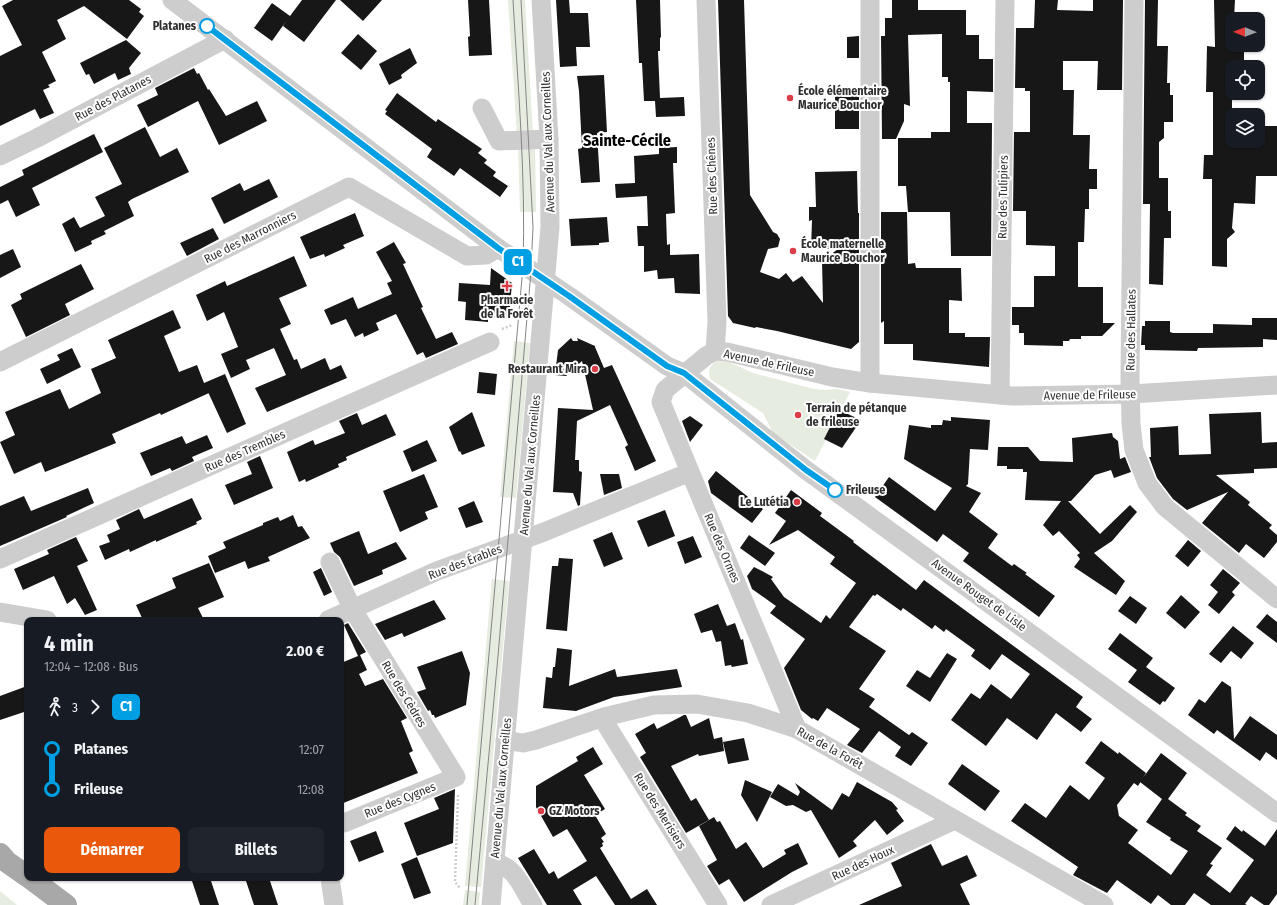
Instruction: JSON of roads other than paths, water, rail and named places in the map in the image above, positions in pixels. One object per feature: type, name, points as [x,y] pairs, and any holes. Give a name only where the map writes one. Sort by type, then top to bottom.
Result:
[{"type":"main road","points":[[0,854],[7,862],[24,874]]},
{"type":"main road","points":[[34,881],[66,905]]},
{"type":"street","points":[[172,0],[498,248],[667,366],[684,373]]},
{"type":"street","name":"Avenue du Val aux Corneilles","points":[[491,905],[550,227],[548,139],[541,0]]},
{"type":"street","name":"Rue des Chênes","points":[[706,0],[717,322],[715,351]]},
{"type":"street","points":[[870,0],[870,383]]},
{"type":"street","name":"Rue des Tulipiers","points":[[1000,395],[1005,0]]},
{"type":"street","name":"Rue des Hallates","points":[[1134,0],[1131,394],[1131,424],[1134,450],[1147,483],[1165,507],[1277,598]]},
{"type":"street","name":"Rue des Platanes","points":[[0,156],[225,39]]},
{"type":"street","points":[[482,108],[499,141],[548,139]]},
{"type":"street","name":"Rue des Marronniers","points":[[0,362],[349,187],[467,256],[486,255],[498,248]]},
{"type":"street","name":"Rue des Trembles","points":[[0,559],[490,342]]},
{"type":"street","name":"Avenue de Frileuse","points":[[684,373],[715,351],[727,352],[832,377],[870,383],[1012,396],[1131,394],[1277,385]]},
{"type":"street","name":"Rue des Ormes","points":[[684,373],[665,390],[661,402],[797,729]]},
{"type":"street","name":"Avenue Rouget de Lisle","points":[[684,373],[806,470],[1277,813]]},
{"type":"street","name":"Rue des Érables","points":[[336,617],[437,572],[544,532],[690,472]]},
{"type":"street","points":[[330,562],[353,610]]},
{"type":"street","name":"Rue des Cèdres","points":[[353,610],[456,777]]},
{"type":"street","points":[[0,612],[29,617]]},
{"type":"street","name":"Rue de la Forêt","points":[[505,740],[523,743],[536,740],[604,717],[654,705],[697,704],[748,713],[797,729],[1104,905]]},
{"type":"street","name":"Rue des Merisiers","points":[[604,717],[608,726],[718,905]]},
{"type":"street","name":"Rue des Cygnes","points":[[344,822],[456,777]]},
{"type":"street","name":"Rue des Houx","points":[[771,905],[955,820]]},
{"type":"street","points":[[494,863],[502,864],[511,870],[533,905]]},
{"type":"street","points":[[330,881],[334,905]]},
{"type":"tram line","points":[[467,905],[523,266],[524,233],[522,166],[513,0]]},
{"type":"tram line","points":[[475,905],[531,271],[533,227],[521,0]]},
{"type":"place","name":"Platanes","points":[[207,26]]},
{"type":"place","name":"École élémentaire Maurice Bouchor","points":[[790,98]]},
{"type":"place","name":"École maternelle Maurice Bouchor","points":[[793,251]]},
{"type":"place","name":"Pharmacie de la Forêt","points":[[507,286]]},
{"type":"place","name":"Restaurant Mira","points":[[595,369]]},
{"type":"place","name":"Terrain de pétanque de frileuse","points":[[798,415]]},
{"type":"place","name":"Frileuse","points":[[835,490]]},
{"type":"place","name":"Le Lutétia","points":[[797,502]]},
{"type":"place","name":"GZ Motors","points":[[541,811]]},
{"type":"district","name":"Sainte-Cécile","points":[[627,140]]}]
